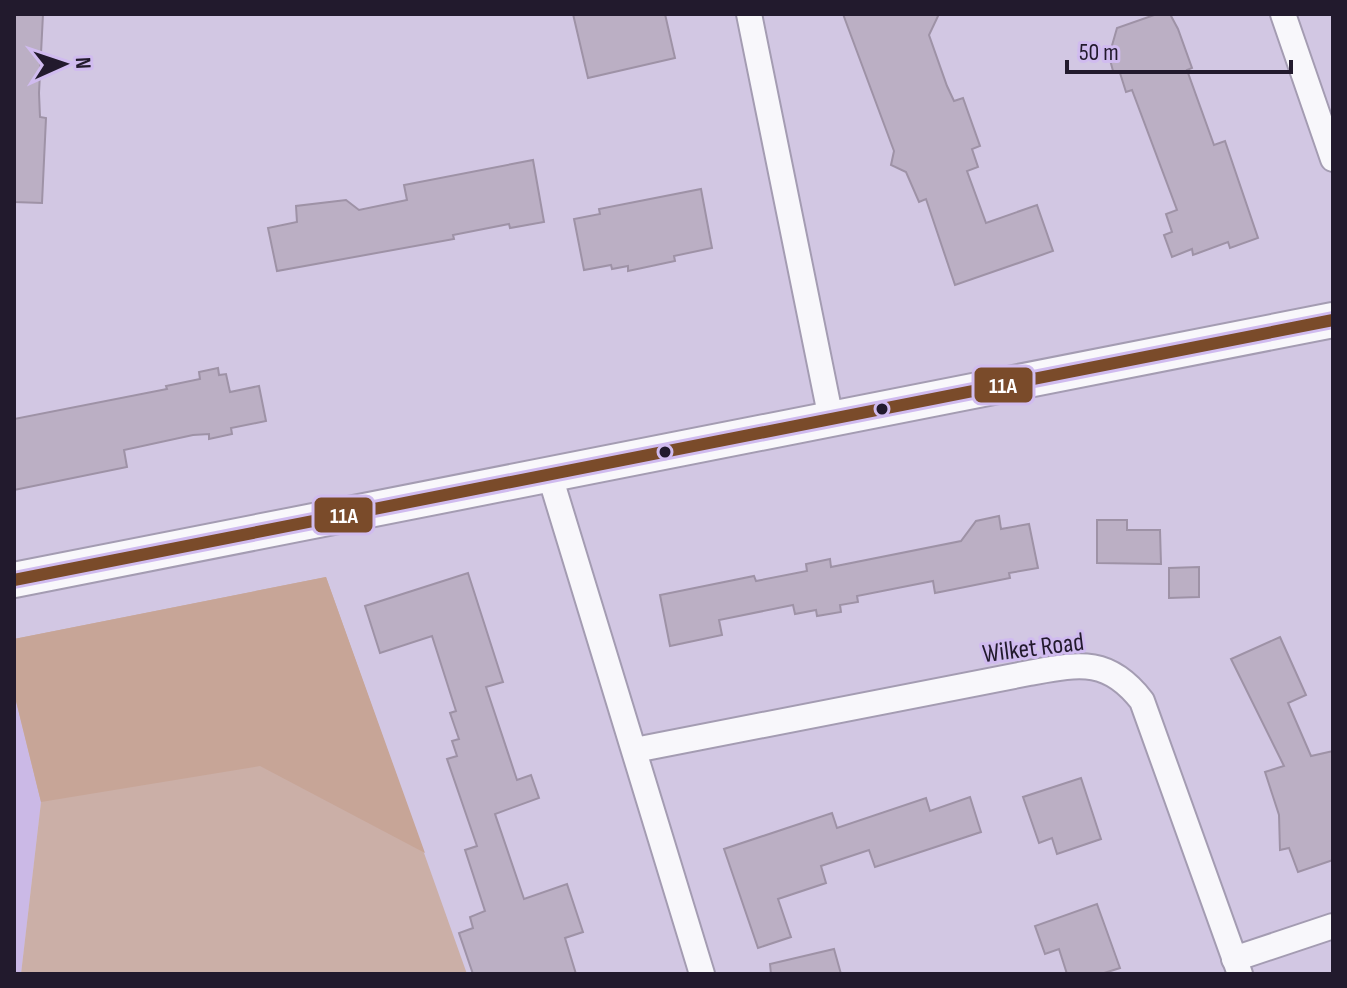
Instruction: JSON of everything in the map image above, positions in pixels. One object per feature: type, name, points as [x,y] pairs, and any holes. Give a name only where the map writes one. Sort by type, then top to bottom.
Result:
[{"type":"main road","points":[[14,580],[1333,320]]},
{"type":"street","points":[[749,14],[831,419]]},
{"type":"street","points":[[1283,14],[1333,159]]},
{"type":"street","points":[[550,476],[702,974]]},
{"type":"street","name":"Wilket Road","points":[[635,750],[1068,666],[1101,667],[1126,681],[1142,701],[1237,966]]},
{"type":"street","points":[[1237,966],[1333,926]]},
{"type":"shaded area","points":[[326,577],[467,974],[21,974],[41,802],[14,693],[14,639]]},
{"type":"shaded area","points":[[326,577],[425,853],[260,766],[41,802],[14,693],[14,639]]},
{"type":"shaded area","points":[[14,693],[41,802],[21,974],[14,974]]},
{"type":"building","points":[[14,14],[43,14],[39,93],[40,117],[46,118],[42,203],[14,202]]},
{"type":"building","points":[[573,14],[665,14],[675,58],[588,78]]},
{"type":"building","points":[[843,14],[939,14],[929,35],[947,86],[954,101],[963,98],[980,146],[972,149],[978,167],[967,171],[986,223],[1037,205],[1053,251],[955,285],[926,199],[919,202],[906,172],[891,165],[894,151]]},
{"type":"building","points":[[1157,14],[1170,14],[1178,29],[1192,68],[1187,70],[1214,145],[1225,141],[1258,238],[1230,248],[1228,242],[1193,255],[1192,249],[1172,257],[1164,235],[1172,232],[1166,214],[1177,210],[1132,90],[1126,92],[1120,73],[1113,71],[1109,56],[1117,28]]},
{"type":"building","points":[[533,160],[544,222],[510,228],[509,224],[453,235],[454,239],[277,271],[268,228],[297,222],[296,206],[346,200],[359,210],[407,200],[404,185]]},
{"type":"building","points":[[701,189],[712,248],[674,256],[675,261],[628,271],[628,266],[612,269],[611,265],[584,270],[574,219],[600,214],[599,209]]},
{"type":"building","points":[[218,368],[219,375],[226,374],[230,392],[259,386],[266,421],[231,428],[232,434],[209,439],[209,434],[193,435],[124,450],[127,467],[14,490],[14,419],[167,389],[166,386],[200,379],[199,372]]},
{"type":"building","points":[[999,516],[1001,529],[1029,524],[1038,568],[1009,573],[1010,578],[935,593],[933,581],[857,596],[858,602],[840,605],[841,612],[817,616],[816,610],[795,614],[793,605],[719,620],[722,635],[670,646],[660,595],[754,576],[756,581],[807,571],[806,564],[830,559],[831,567],[961,541],[976,521]]},
{"type":"building","points":[[1097,520],[1127,520],[1127,530],[1160,530],[1161,564],[1097,563]]},
{"type":"building","points":[[1199,567],[1199,597],[1169,598],[1169,568]]},
{"type":"building","points":[[468,573],[503,682],[486,687],[517,780],[531,775],[539,798],[495,814],[524,899],[567,884],[583,932],[565,938],[576,974],[473,974],[459,933],[473,928],[470,917],[485,911],[465,850],[477,846],[447,759],[457,756],[452,741],[459,739],[450,713],[456,711],[432,636],[380,653],[365,606]]},
{"type":"building","points":[[1280,637],[1306,695],[1288,703],[1311,756],[1333,751],[1333,860],[1298,872],[1289,848],[1280,850],[1279,815],[1265,772],[1284,766],[1231,659]]},
{"type":"building","points":[[1081,778],[1101,839],[1057,854],[1052,838],[1039,843],[1023,797]]},
{"type":"building","points":[[970,797],[981,832],[875,867],[869,850],[821,866],[826,883],[778,899],[791,937],[758,948],[724,849],[832,813],[837,828],[926,798],[930,811]]},
{"type":"building","points":[[1097,904],[1120,968],[1101,974],[1067,974],[1059,949],[1045,954],[1035,926]]},
{"type":"building","points":[[834,949],[841,974],[771,974],[770,964]]},
{"type":"transit line","name":"11A","points":[[14,580],[1333,320]]}]
